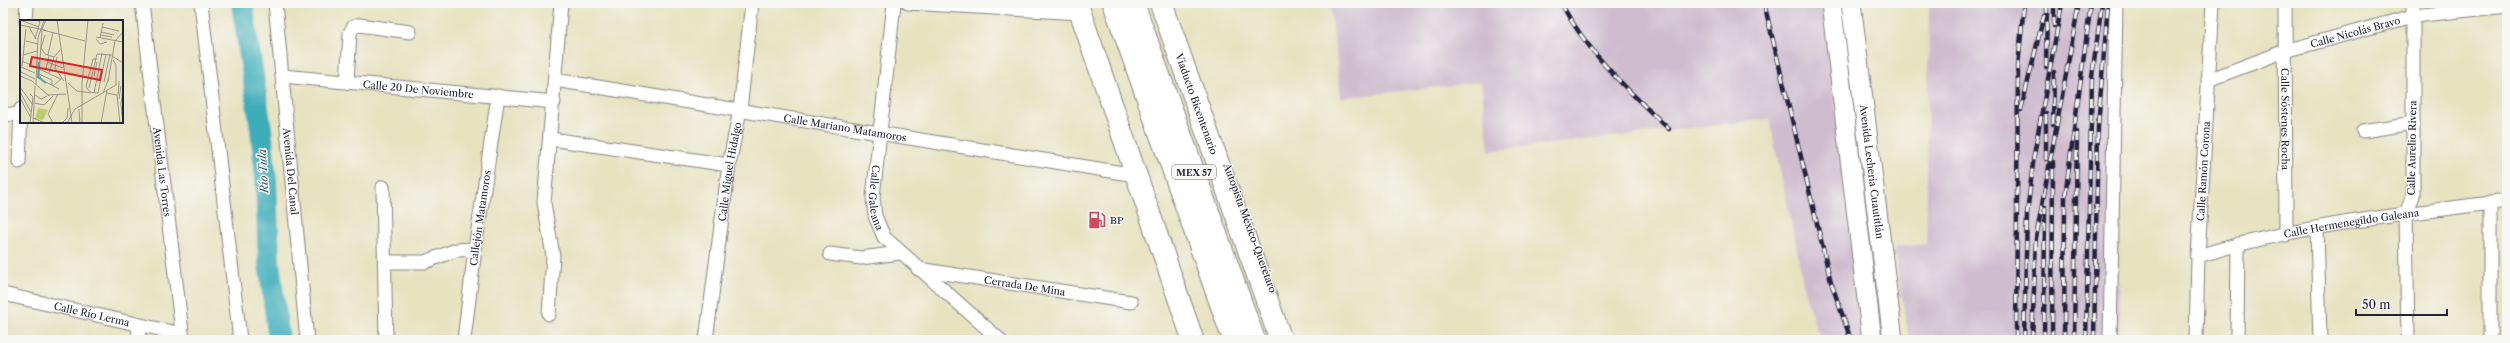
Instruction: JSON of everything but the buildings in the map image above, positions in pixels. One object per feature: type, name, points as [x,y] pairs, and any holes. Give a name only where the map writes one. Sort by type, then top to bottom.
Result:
[{"type":"highway","name":"MEX 57","points":[[1114,3],[1234,340]]},
{"type":"highway","name":"MEX 57","points":[[1133,3],[1254,340]]},
{"type":"highway","name":"Viaducto Bicentenario","points":[[1162,3],[1176,36],[1281,340]]},
{"type":"highway","points":[[1274,293],[1284,340]]},
{"type":"main road","name":"Autopista México-Querétaro","points":[[1167,3],[1176,36],[1291,340]]},
{"type":"main road","name":"Avenida Lecheria Cuautitlán","points":[[1831,3],[1872,340]]},
{"type":"main road","name":"Avenida Lecheria Cuautitlán","points":[[1851,3],[1893,340]]},
{"type":"main road","points":[[1078,8],[1193,340]]},
{"type":"street","points":[[26,20],[27,3]]},
{"type":"street","name":"Avenida Las Torres","points":[[142,3],[182,337]]},
{"type":"street","points":[[201,3],[240,340]]},
{"type":"street","name":"Avenida Del Canal","points":[[275,3],[284,76],[307,340]]},
{"type":"street","points":[[549,314],[552,256],[544,203],[551,139],[561,3]]},
{"type":"street","name":"Calle Miguel Hidalgo","points":[[706,340],[729,165],[740,110],[752,3]]},
{"type":"street","name":"Calle Galeana","points":[[894,3],[873,197],[875,216],[884,237],[900,253],[1000,340]]},
{"type":"street","points":[[908,3],[1078,8]]},
{"type":"street","points":[[2110,340],[2116,3]]},
{"type":"street","name":"Calle Ramón Corona","points":[[2196,340],[2198,256],[2213,3]]},
{"type":"street","name":"Calle Sóstenes Rocha","points":[[2285,3],[2286,235]]},
{"type":"street","name":"Calle Nicolás Bravo","points":[[2208,80],[2285,50],[2413,9],[2507,6]]},
{"type":"street","name":"Calle Aurelio Rivera","points":[[2408,340],[2406,213],[2413,196],[2413,9]]},
{"type":"street","points":[[347,82],[350,33],[353,27],[359,25],[410,32]]},
{"type":"street","name":"Calle 20 De Noviembre","points":[[284,76],[554,102]]},
{"type":"street","name":"Calle Mariano Matamoros","points":[[555,80],[1135,175]]},
{"type":"street","name":"Callejón Matamoros","points":[[464,340],[475,249],[498,96]]},
{"type":"street","points":[[3,114],[20,115]]},
{"type":"street","points":[[19,162],[21,123]]},
{"type":"street","points":[[2363,131],[2413,123]]},
{"type":"street","points":[[551,139],[729,165]]},
{"type":"street","points":[[383,186],[386,340]]},
{"type":"street","name":"Calle Hermenegildo Galeana","points":[[2198,256],[2238,244],[2317,228],[2406,213],[2507,201]]},
{"type":"street","points":[[2490,203],[2490,340]]},
{"type":"street","points":[[2317,228],[2320,340]]},
{"type":"street","points":[[2237,340],[2238,244]]},
{"type":"street","points":[[384,262],[425,262],[456,250],[475,249]]},
{"type":"street","points":[[830,254],[860,258],[900,253]]},
{"type":"street","name":"Cerrada De Mina","points":[[918,269],[1131,302]]},
{"type":"street","name":"Calle Río Lerma","points":[[3,294],[138,325],[182,337]]},
{"type":"street","points":[[138,325],[139,340]]},
{"type":"shaded area","points":[[1330,3],[1823,3],[1863,340],[1822,340],[1816,328],[1804,291],[1796,244],[1769,119],[1489,151],[1481,82],[1341,98]]},
{"type":"shaded area","points":[[1929,3],[2117,3],[2119,340],[1909,340],[1894,247],[1926,244]]},
{"type":"waterway","name":"Río Tula","points":[[242,3],[261,129],[266,181],[269,262],[279,340]]},
{"type":"railway","points":[[1561,3],[1583,38],[1609,70],[1669,129]]},
{"type":"railway","points":[[1764,3],[1831,282],[1851,340]]},
{"type":"railway","points":[[2016,340],[2018,67],[2024,3]]},
{"type":"railway","points":[[2046,67],[2047,3]]},
{"type":"railway","points":[[2054,3],[2054,26]]},
{"type":"railway","points":[[2024,340],[2027,214],[2034,155],[2062,3]]},
{"type":"railway","points":[[2032,340],[2036,238],[2079,3]]},
{"type":"railway","points":[[2064,340],[2065,197],[2091,3]]},
{"type":"railway","points":[[2086,340],[2092,77],[2102,3]]},
{"type":"railway","points":[[2094,340],[2098,126],[2108,3]]},
{"type":"railway","points":[[2021,110],[2044,15]]},
{"type":"railway","points":[[2053,124],[2054,72]]},
{"type":"railway","points":[[2046,113],[2046,159]]},
{"type":"railway","points":[[2074,340],[2077,132]]},
{"type":"railway","points":[[2052,340],[2053,162]]},
{"type":"railway","points":[[2044,340],[2045,207]]},
{"type":"place","name":"BP","points":[[1097,220]]}]
